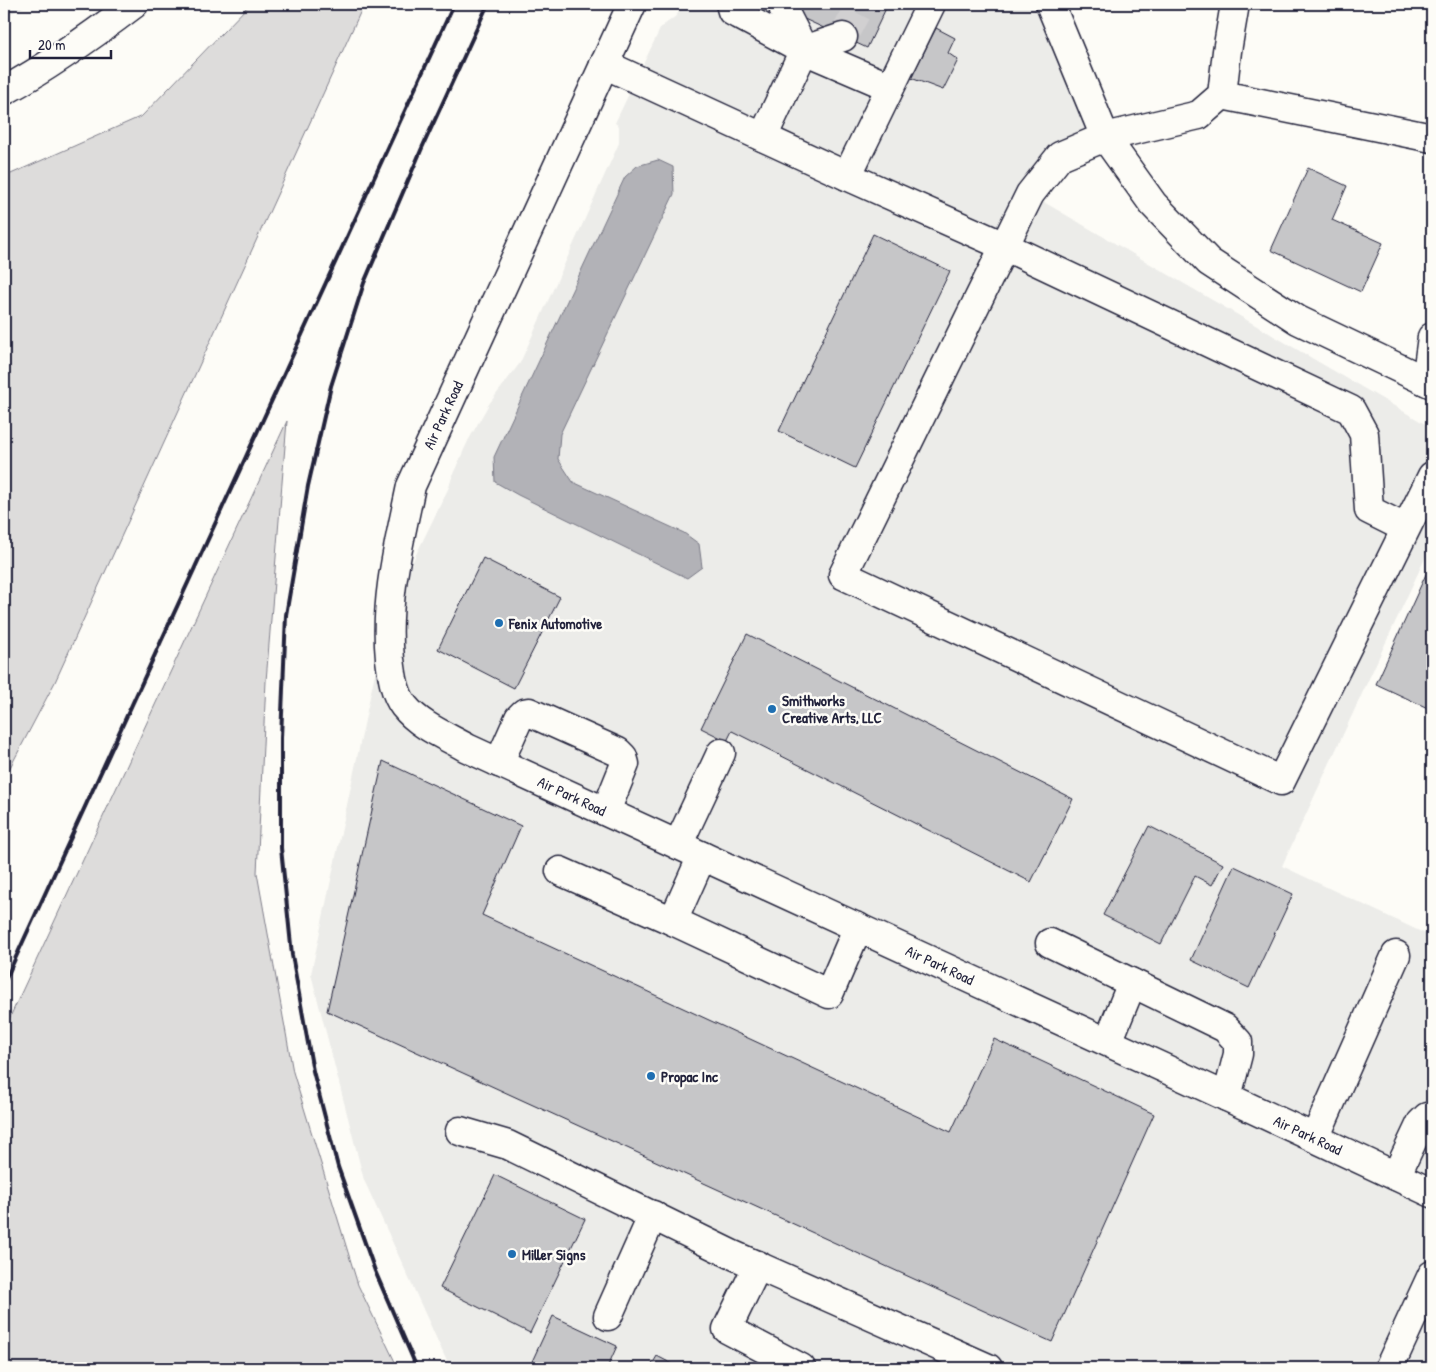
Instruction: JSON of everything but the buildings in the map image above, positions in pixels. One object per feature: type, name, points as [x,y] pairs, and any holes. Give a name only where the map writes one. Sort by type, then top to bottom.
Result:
[{"type":"street","points":[[4,91],[36,74],[88,39],[134,4]]},
{"type":"street","name":"Air Park Road","points":[[632,4],[411,486],[388,612],[392,673],[397,693],[404,705],[413,716],[428,727],[500,762],[1227,1097],[1432,1194]]},
{"type":"street","points":[[730,4],[732,11],[804,50],[890,87]]},
{"type":"street","points":[[846,176],[931,4]]},
{"type":"street","points":[[1050,4],[1105,137],[1153,204],[1209,262],[1298,320],[1429,382],[1432,337]]},
{"type":"street","points":[[1235,4],[1222,95],[1199,115],[1105,137],[1060,156],[1030,194],[843,575],[1281,781],[1432,476]]},
{"type":"street","points":[[784,11],[804,50]]},
{"type":"street","points":[[763,137],[804,50],[843,37]]},
{"type":"street","points":[[604,64],[846,176],[1004,246],[1351,410],[1364,434],[1369,510],[1406,528]]},
{"type":"street","points":[[1222,95],[1432,138]]},
{"type":"street","points":[[500,762],[519,718],[524,713],[529,712],[618,752],[623,757],[625,764],[606,812]]},
{"type":"street","points":[[678,845],[721,753]]},
{"type":"street","points":[[673,921],[702,856]]},
{"type":"street","points":[[560,871],[673,921],[829,994],[858,927]]},
{"type":"street","points":[[1050,943],[1225,1028],[1238,1042],[1238,1054],[1227,1097]]},
{"type":"street","points":[[1315,1138],[1396,955]]},
{"type":"street","points":[[1108,1042],[1132,983]]},
{"type":"street","points":[[1396,1176],[1421,1123],[1427,1117],[1432,1117]]},
{"type":"street","points":[[460,1131],[508,1145],[758,1265],[988,1368]]},
{"type":"street","points":[[608,1316],[653,1215]]},
{"type":"street","points":[[758,1265],[727,1329],[801,1368]]},
{"type":"street","points":[[1389,1368],[1432,1275]]},
{"type":"shaded area","points":[[4,4],[28,4],[4,17]]},
{"type":"shaded area","points":[[250,4],[364,4],[55,682],[4,779],[4,177],[142,116]]},
{"type":"shaded area","points":[[684,4],[1050,4],[1105,137],[1030,194],[1432,428],[1432,543],[1282,866],[1432,937],[1432,1368],[450,1368],[364,1180],[311,974],[388,612],[449,487],[468,441],[489,404],[520,363],[619,143],[619,126],[615,123],[661,27],[676,16]]},
{"type":"shaded area","points":[[658,160],[673,167],[674,194],[560,434],[558,459],[573,482],[684,533],[699,544],[702,567],[687,578],[495,482],[494,457],[625,177],[637,166]]},
{"type":"shaded area","points":[[287,421],[266,681],[257,873],[293,1072],[358,1285],[398,1368],[4,1368],[4,1030]]},
{"type":"tunnel","points":[[843,37],[861,4]]},
{"type":"railway","points":[[4,983],[454,4]]},
{"type":"railway","points":[[417,1368],[375,1271],[338,1167],[313,1071],[292,955],[281,848],[281,738],[286,615],[308,486],[331,386],[364,283],[422,148],[488,4]]},
{"type":"place","name":"Fenix Automotive","points":[[499,623]]},
{"type":"place","name":"Smithworks Creative Arts, LLC","points":[[772,709]]},
{"type":"place","name":"Propac Inc","points":[[651,1076]]},
{"type":"place","name":"Miller Signs","points":[[512,1254]]}]
